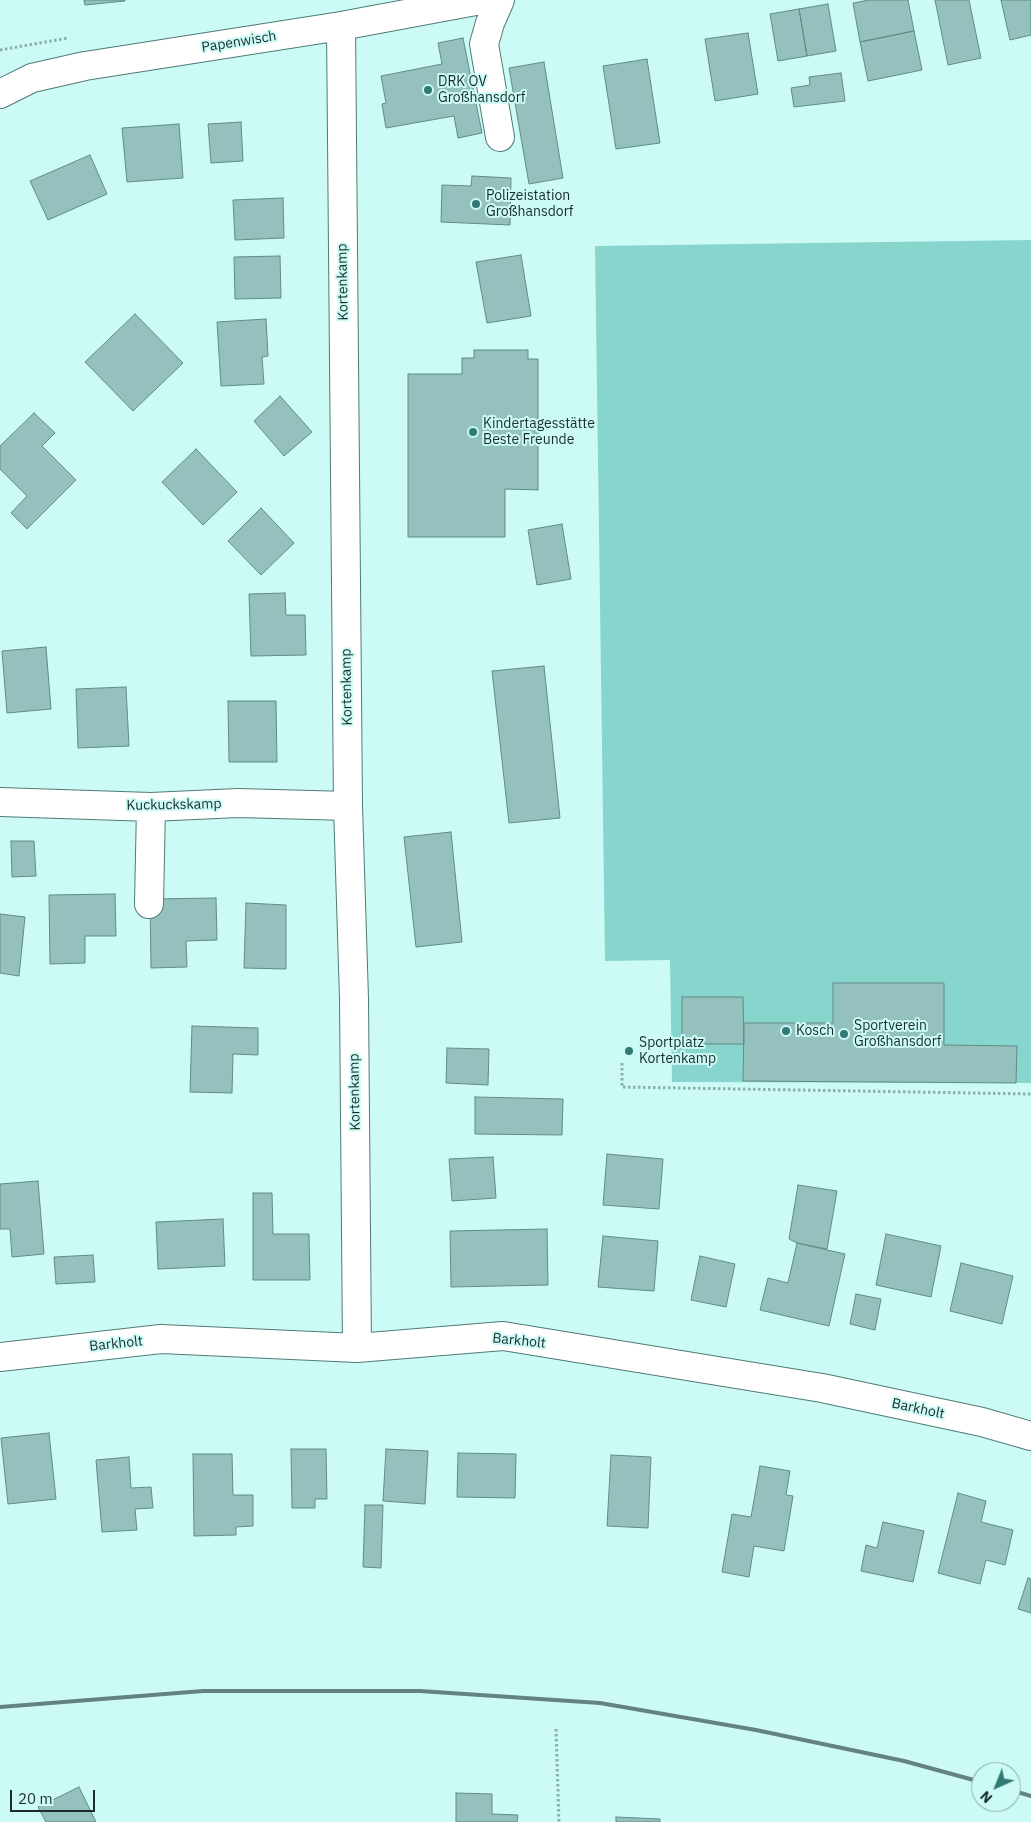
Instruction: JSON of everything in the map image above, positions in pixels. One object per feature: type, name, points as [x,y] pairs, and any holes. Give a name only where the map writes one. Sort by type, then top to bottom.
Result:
[{"type":"street","name":"Papenwisch","points":[[0,94],[32,78],[85,66],[341,26],[481,0]]},
{"type":"street","points":[[500,0],[490,23],[484,44],[500,137]]},
{"type":"street","name":"Kortenkamp","points":[[341,26],[348,806],[354,999],[358,1348]]},
{"type":"street","name":"Kuckuckskamp","points":[[0,802],[151,807],[238,804],[348,806]]},
{"type":"street","points":[[150,904],[151,807]]},
{"type":"street","name":"Barkholt","points":[[0,1357],[161,1339],[358,1348],[503,1336],[822,1388],[982,1422],[1031,1436]]},
{"type":"path","points":[[622,1063],[622,1087],[1031,1094]]},
{"type":"path","points":[[556,1728],[558,1822]]},
{"type":"shaded area","points":[[1031,240],[1031,1083],[672,1082],[670,960],[605,961],[595,246]]},
{"type":"building","points":[[84,0],[125,0],[125,1],[85,5]]},
{"type":"building","points":[[869,0],[908,0],[914,31],[860,42],[853,3]]},
{"type":"building","points":[[935,0],[969,0],[981,58],[948,65]]},
{"type":"building","points":[[1001,0],[1031,0],[1031,35],[1010,40]]},
{"type":"building","points":[[828,4],[836,51],[807,56],[799,9]]},
{"type":"building","points":[[799,9],[807,56],[778,61],[770,14]]},
{"type":"building","points":[[914,31],[922,70],[868,81],[860,42]]},
{"type":"building","points":[[748,33],[758,94],[715,101],[705,39]]},
{"type":"building","name":"DRK OV Großhansdorf","points":[[463,38],[482,133],[458,138],[454,116],[386,128],[382,104],[386,103],[381,76],[442,64],[438,43]]},
{"type":"building","points":[[647,59],[660,143],[616,149],[603,66]]},
{"type":"building","points":[[544,62],[563,178],[529,184],[509,68]]},
{"type":"building","points":[[841,73],[845,101],[794,107],[791,88],[810,85],[809,77]]},
{"type":"building","points":[[241,122],[243,161],[211,163],[208,124]]},
{"type":"building","points":[[179,124],[183,178],[127,182],[122,128]]},
{"type":"building","points":[[90,155],[107,194],[48,220],[30,181]]},
{"type":"building","name":"Polizeistation Großhansdorf","points":[[472,176],[511,178],[510,225],[441,222],[442,185],[471,186]]},
{"type":"building","points":[[283,198],[284,238],[235,240],[233,200]]},
{"type":"building","points":[[521,255],[531,316],[487,323],[476,262]]},
{"type":"building","points":[[280,256],[281,298],[235,299],[234,257]]},
{"type":"building","points":[[135,314],[183,363],[133,411],[85,362]]},
{"type":"building","points":[[266,319],[268,356],[262,357],[264,384],[221,386],[217,322]]},
{"type":"building","name":"Kindertagesstätte Beste Freunde","points":[[474,350],[528,350],[528,359],[538,359],[538,490],[505,489],[505,537],[408,537],[408,374],[462,374],[462,358],[474,358]]},
{"type":"building","points":[[280,396],[312,432],[284,456],[254,421]]},
{"type":"building","points":[[34,413],[55,433],[42,446],[76,480],[27,529],[11,513],[27,496],[0,469],[0,446]]},
{"type":"building","points":[[196,449],[237,492],[203,525],[162,482]]},
{"type":"building","points":[[261,508],[294,543],[261,575],[228,541]]},
{"type":"building","points":[[562,524],[571,579],[537,585],[528,530]]},
{"type":"building","points":[[285,593],[286,615],[305,615],[306,655],[251,656],[249,594]]},
{"type":"building","points":[[46,647],[51,709],[7,713],[2,651]]},
{"type":"building","points":[[544,666],[560,818],[509,823],[492,671]]},
{"type":"building","points":[[126,687],[129,746],[78,748],[76,689]]},
{"type":"building","points":[[228,701],[276,701],[277,762],[229,762]]},
{"type":"building","points":[[451,832],[462,942],[416,947],[404,837]]},
{"type":"building","points":[[11,841],[34,841],[36,876],[12,877]]},
{"type":"building","points":[[115,894],[116,936],[85,936],[85,963],[50,964],[49,895]]},
{"type":"building","points":[[216,898],[217,940],[186,941],[187,967],[151,968],[150,899]]},
{"type":"building","points":[[246,903],[286,905],[286,969],[244,968]]},
{"type":"building","points":[[0,914],[25,917],[19,976],[0,973]]},
{"type":"building","name":"Sportverein Großhansdorf","points":[[833,983],[944,983],[944,1045],[1017,1046],[1016,1083],[743,1081],[744,1023],[833,1023]]},
{"type":"building","points":[[682,997],[743,997],[744,1044],[682,1044]]},
{"type":"building","points":[[192,1026],[258,1028],[258,1055],[233,1054],[232,1093],[190,1092]]},
{"type":"building","points":[[447,1048],[489,1049],[488,1085],[446,1083]]},
{"type":"building","points":[[475,1097],[563,1099],[562,1135],[475,1134]]},
{"type":"building","points":[[607,1154],[663,1159],[659,1209],[603,1205]]},
{"type":"building","points":[[493,1157],[496,1198],[452,1201],[449,1159]]},
{"type":"building","points":[[38,1181],[44,1254],[12,1257],[10,1229],[0,1229],[0,1184]]},
{"type":"building","points":[[798,1185],[837,1191],[827,1249],[797,1243],[789,1239]]},
{"type":"building","points":[[253,1193],[272,1193],[273,1234],[309,1234],[310,1280],[253,1280]]},
{"type":"building","points":[[223,1219],[225,1266],[158,1269],[156,1222]]},
{"type":"building","points":[[547,1229],[548,1285],[451,1287],[450,1231]]},
{"type":"building","points":[[886,1234],[941,1246],[931,1297],[876,1285]]},
{"type":"building","points":[[603,1236],[658,1241],[654,1291],[598,1287]]},
{"type":"building","points":[[797,1243],[845,1254],[829,1326],[760,1310],[768,1278],[788,1283]]},
{"type":"building","points":[[93,1255],[95,1282],[56,1284],[54,1257]]},
{"type":"building","points":[[700,1256],[735,1264],[726,1307],[691,1300]]},
{"type":"building","points":[[961,1263],[1013,1276],[1002,1324],[950,1311]]},
{"type":"building","points":[[856,1294],[881,1299],[875,1330],[850,1324]]},
{"type":"building","points":[[49,1433],[56,1499],[8,1504],[1,1438]]},
{"type":"building","points":[[291,1449],[326,1449],[327,1499],[315,1499],[315,1508],[292,1508]]},
{"type":"building","points":[[386,1449],[428,1451],[425,1504],[383,1501]]},
{"type":"building","points":[[458,1453],[516,1454],[515,1498],[457,1497]]},
{"type":"building","points":[[193,1454],[232,1454],[233,1495],[253,1495],[253,1526],[236,1527],[236,1535],[194,1536]]},
{"type":"building","points":[[611,1455],[651,1457],[648,1528],[607,1526]]},
{"type":"building","points":[[129,1457],[131,1488],[151,1487],[153,1508],[135,1509],[137,1530],[102,1532],[96,1460]]},
{"type":"building","points":[[760,1466],[790,1471],[786,1495],[793,1496],[784,1551],[754,1546],[749,1577],[722,1572],[732,1514],[751,1517]]},
{"type":"building","points":[[958,1493],[986,1501],[981,1522],[1013,1530],[1005,1565],[986,1560],[980,1584],[938,1573]]},
{"type":"building","points":[[365,1505],[383,1505],[381,1568],[363,1567]]},
{"type":"building","points":[[883,1522],[924,1531],[913,1582],[861,1571],[866,1545],[877,1548]]},
{"type":"building","points":[[1028,1578],[1031,1579],[1031,1613],[1018,1609]]},
{"type":"building","points":[[79,1787],[96,1822],[46,1822],[38,1807]]},
{"type":"building","points":[[456,1793],[492,1794],[492,1814],[518,1815],[517,1822],[456,1822]]},
{"type":"building","points":[[616,1817],[660,1819],[660,1822],[616,1822]]},
{"type":"railway","points":[[0,1707],[203,1691],[420,1691],[600,1703],[756,1730],[904,1761],[971,1779]]},
{"type":"railway","points":[[1021,1793],[1031,1796]]},
{"type":"place","name":"DRK OV Großhansdorf","points":[[428,90]]},
{"type":"place","name":"Polizeistation Großhansdorf","points":[[476,204]]},
{"type":"place","name":"Kindertagesstätte Beste Freunde","points":[[473,432]]},
{"type":"place","name":"Kosch","points":[[786,1031]]},
{"type":"place","name":"Sportverein Großhansdorf","points":[[844,1034]]},
{"type":"place","name":"Sportplatz Kortenkamp","points":[[629,1051]]}]
